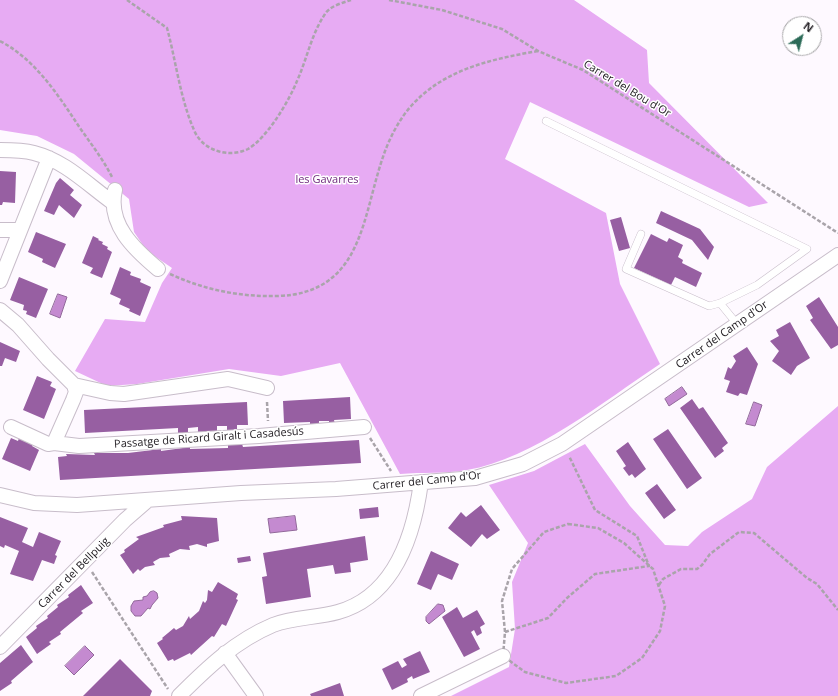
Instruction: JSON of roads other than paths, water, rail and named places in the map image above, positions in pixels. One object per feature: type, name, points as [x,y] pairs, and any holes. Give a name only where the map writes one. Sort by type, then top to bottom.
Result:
[{"type":"street","points":[[0,150],[33,153],[49,158],[70,169],[113,196],[113,214],[122,231],[142,255],[158,269]]},
{"type":"street","points":[[0,281],[49,158]]},
{"type":"street","points":[[0,230],[20,230]]},
{"type":"street","name":"Carrer del Camp d'Or","points":[[0,495],[17,501],[52,505],[77,505],[475,478],[502,471],[523,464],[562,444],[838,256]]},
{"type":"street","points":[[0,310],[18,325],[48,359],[74,385],[76,392],[74,400],[54,443]]},
{"type":"street","points":[[74,385],[110,393],[124,394],[228,379],[267,388]]},
{"type":"street","name":"Passatge de Ricard Giralt i Casadesús","points":[[11,428],[48,444],[54,443],[79,446],[269,435],[364,427]]},
{"type":"street","points":[[174,693],[225,653],[247,638],[275,625],[340,611],[368,598],[388,578],[402,554],[418,501],[421,482]]},
{"type":"street","name":"Carrer del Bellpuig","points":[[0,647],[125,520],[148,500]]},
{"type":"street","points":[[225,653],[256,696]]},
{"type":"street","points":[[421,696],[503,656]]},
{"type":"lane","points":[[546,121],[807,249],[757,285],[720,303],[709,306],[626,269],[641,234]]},
{"type":"lane","points":[[720,303],[737,324]]},
{"type":"park label","name":"les Gavarres","points":[[327,180]]}]
